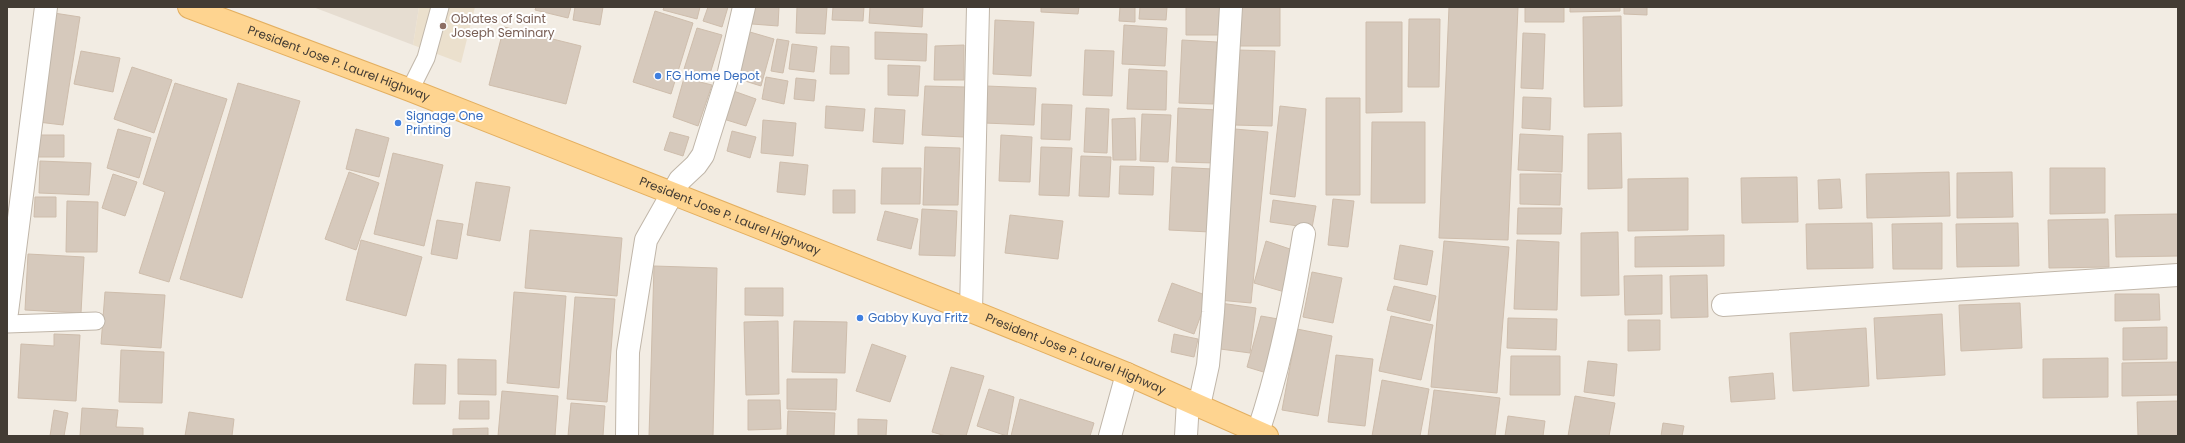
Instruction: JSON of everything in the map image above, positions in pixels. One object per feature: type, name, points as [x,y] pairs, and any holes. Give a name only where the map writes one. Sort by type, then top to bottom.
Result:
[{"type":"main road","name":"President Jose P. Laurel Highway","points":[[189,7],[410,90],[672,192],[1126,374],[1262,434]]},
{"type":"street","points":[[7,312],[46,7]]},
{"type":"street","points":[[627,436],[628,352],[646,240],[652,226],[666,206],[672,192],[680,180],[703,155],[729,72],[744,7]]},
{"type":"street","points":[[971,311],[978,7]]},
{"type":"street","points":[[1186,436],[1194,403],[1208,365],[1213,312],[1231,7]]},
{"type":"street","points":[[1262,434],[1269,400],[1292,312],[1304,234]]},
{"type":"street","points":[[1723,305],[2178,275]]},
{"type":"street","points":[[1110,436],[1126,374]]},
{"type":"lane","points":[[410,90],[426,58],[440,7]]},
{"type":"lane","points":[[7,324],[96,321]]},
{"type":"shaded area","points":[[313,7],[419,7],[413,45]]},
{"type":"shaded area","name":"Oblates of Saint Joseph Seminary","points":[[419,7],[475,7],[461,63],[413,45]]},
{"type":"building","points":[[536,7],[571,7],[568,18],[535,10]]},
{"type":"building","points":[[575,7],[603,7],[600,25],[573,20]]},
{"type":"building","points":[[664,7],[700,7],[697,19],[663,10]]},
{"type":"building","points":[[708,7],[728,7],[722,27],[703,21]]},
{"type":"building","points":[[752,7],[779,7],[778,26],[752,24]]},
{"type":"building","points":[[797,7],[827,7],[825,34],[796,33]]},
{"type":"building","points":[[833,7],[864,7],[863,21],[832,20]]},
{"type":"building","points":[[870,7],[923,7],[922,27],[869,23]]},
{"type":"building","points":[[1041,7],[1079,7],[1078,14],[1041,12]]},
{"type":"building","points":[[1120,7],[1135,7],[1135,22],[1119,21]]},
{"type":"building","points":[[1140,7],[1167,7],[1166,20],[1139,19]]},
{"type":"building","points":[[1186,7],[1220,7],[1219,35],[1186,35]]},
{"type":"building","points":[[1239,7],[1280,7],[1280,46],[1238,46]]},
{"type":"building","points":[[1449,7],[1518,7],[1508,240],[1439,238]]},
{"type":"building","points":[[1525,7],[1564,7],[1564,22],[1525,22]]},
{"type":"building","points":[[1570,7],[1620,7],[1620,11],[1570,12]]},
{"type":"building","points":[[1624,7],[1647,7],[1647,15],[1624,14]]},
{"type":"building","points":[[655,11],[693,23],[671,94],[633,82]]},
{"type":"building","points":[[54,13],[80,17],[63,125],[38,122]]},
{"type":"building","points":[[1621,16],[1622,106],[1584,107],[1583,17]]},
{"type":"building","points":[[1409,19],[1440,19],[1439,87],[1408,87]]},
{"type":"building","points":[[995,20],[1034,22],[1031,76],[993,74]]},
{"type":"building","points":[[1366,22],[1402,22],[1402,112],[1366,113]]},
{"type":"building","points":[[1124,25],[1167,28],[1165,66],[1122,64]]},
{"type":"building","points":[[504,27],[581,46],[566,104],[489,85]]},
{"type":"building","points":[[697,28],[722,35],[709,77],[684,69]]},
{"type":"building","points":[[743,30],[774,39],[761,86],[729,76]]},
{"type":"building","points":[[875,32],[927,34],[926,61],[875,59]]},
{"type":"building","points":[[1523,33],[1545,34],[1543,89],[1521,88]]},
{"type":"building","points":[[777,39],[789,41],[783,73],[771,71]]},
{"type":"building","points":[[1182,40],[1217,42],[1213,104],[1179,103]]},
{"type":"building","points":[[792,44],[817,47],[814,72],[789,69]]},
{"type":"building","points":[[964,45],[964,80],[934,80],[935,46]]},
{"type":"building","points":[[831,46],[849,47],[849,74],[830,74]]},
{"type":"building","points":[[1085,50],[1114,51],[1112,96],[1083,95]]},
{"type":"building","points":[[1237,50],[1275,51],[1272,126],[1234,125]]},
{"type":"building","points":[[81,51],[120,58],[113,92],[74,84]]},
{"type":"building","points":[[888,65],[920,66],[918,96],[888,95]]},
{"type":"building","points":[[132,67],[172,80],[154,133],[114,119]]},
{"type":"building","points":[[1129,69],[1167,71],[1166,110],[1127,109]]},
{"type":"building","points":[[766,77],[788,81],[784,104],[762,99]]},
{"type":"building","points":[[684,78],[712,85],[698,126],[673,117]]},
{"type":"building","points":[[796,78],[816,80],[814,101],[794,99]]},
{"type":"building","points":[[175,83],[227,99],[169,282],[139,273],[165,192],[143,184]]},
{"type":"building","points":[[238,83],[300,101],[242,298],[180,279]]},
{"type":"building","points":[[925,86],[966,87],[964,137],[922,135]]},
{"type":"building","points":[[986,86],[1036,88],[1034,125],[984,123]]},
{"type":"building","points":[[728,89],[756,99],[746,126],[717,117]]},
{"type":"building","points":[[1523,97],[1551,98],[1550,130],[1522,128]]},
{"type":"building","points":[[1326,98],[1360,98],[1360,195],[1326,195]]},
{"type":"building","points":[[1042,104],[1072,105],[1070,140],[1041,139]]},
{"type":"building","points":[[826,106],[865,109],[863,131],[825,128]]},
{"type":"building","points":[[1280,106],[1306,109],[1295,197],[1270,194]]},
{"type":"building","points":[[875,108],[905,110],[903,144],[873,142]]},
{"type":"building","points":[[1086,108],[1109,109],[1107,153],[1084,152]]},
{"type":"building","points":[[1178,108],[1217,110],[1215,163],[1176,162]]},
{"type":"building","points":[[1142,114],[1171,115],[1168,162],[1140,161]]},
{"type":"building","points":[[1135,118],[1136,160],[1113,160],[1112,119]]},
{"type":"building","points":[[763,120],[796,123],[793,156],[761,153]]},
{"type":"building","points":[[1372,122],[1425,122],[1425,203],[1371,203]]},
{"type":"building","points":[[118,129],[151,138],[139,178],[107,168]]},
{"type":"building","points":[[356,129],[389,138],[379,177],[346,169]]},
{"type":"building","points":[[1235,129],[1268,132],[1251,303],[1218,300]]},
{"type":"building","points":[[732,131],[756,137],[750,158],[727,151]]},
{"type":"building","points":[[670,132],[689,137],[683,156],[664,150]]},
{"type":"building","points":[[1621,133],[1622,188],[1588,189],[1588,134]]},
{"type":"building","points":[[1520,134],[1563,136],[1562,172],[1518,170]]},
{"type":"building","points":[[37,135],[64,135],[64,157],[36,157]]},
{"type":"building","points":[[1001,135],[1032,137],[1030,182],[999,181]]},
{"type":"building","points":[[925,147],[960,148],[958,205],[923,205]]},
{"type":"building","points":[[1041,147],[1072,148],[1069,196],[1039,195]]},
{"type":"building","points":[[393,153],[443,165],[424,246],[374,234]]},
{"type":"building","points":[[1081,156],[1111,157],[1109,197],[1079,196]]},
{"type":"building","points":[[40,161],[91,163],[89,195],[39,193]]},
{"type":"building","points":[[780,162],[808,165],[805,195],[777,192]]},
{"type":"building","points":[[1120,166],[1154,167],[1153,195],[1119,194]]},
{"type":"building","points":[[1172,167],[1213,169],[1210,232],[1169,230]]},
{"type":"building","points":[[882,168],[921,168],[920,204],[881,204]]},
{"type":"building","points":[[2050,168],[2105,168],[2105,213],[2050,214]]},
{"type":"building","points":[[349,172],[379,183],[356,250],[325,239]]},
{"type":"building","points":[[1949,172],[1950,216],[1867,218],[1866,174]]},
{"type":"building","points":[[2012,172],[2013,217],[1957,218],[1957,173]]},
{"type":"building","points":[[113,174],[137,182],[125,216],[102,208]]},
{"type":"building","points":[[1520,174],[1561,174],[1560,205],[1520,204]]},
{"type":"building","points":[[1797,177],[1798,222],[1742,223],[1741,178]]},
{"type":"building","points":[[1688,178],[1688,230],[1628,231],[1628,179]]},
{"type":"building","points":[[1840,179],[1842,208],[1819,209],[1818,180]]},
{"type":"building","points":[[476,182],[510,187],[500,241],[467,235]]},
{"type":"building","points":[[833,190],[855,190],[855,213],[833,213]]},
{"type":"building","points":[[35,197],[56,197],[56,217],[34,217]]},
{"type":"building","points":[[1333,199],[1354,201],[1348,247],[1328,245]]},
{"type":"building","points":[[1273,200],[1316,206],[1312,228],[1270,222]]},
{"type":"building","points":[[67,201],[98,202],[97,252],[66,252]]},
{"type":"building","points":[[1518,208],[1562,208],[1561,234],[1517,234]]},
{"type":"building","points":[[922,209],[957,211],[955,256],[919,255]]},
{"type":"building","points":[[885,211],[918,219],[911,249],[877,240]]},
{"type":"building","points":[[2178,214],[2178,256],[2116,257],[2115,215]]},
{"type":"building","points":[[1010,215],[1063,221],[1058,259],[1005,253]]},
{"type":"building","points":[[2108,219],[2109,267],[2049,268],[2048,220]]},
{"type":"building","points":[[437,220],[463,224],[457,259],[431,254]]},
{"type":"building","points":[[1872,223],[1873,268],[1807,269],[1806,224]]},
{"type":"building","points":[[1942,223],[1942,269],[1893,269],[1892,224]]},
{"type":"building","points":[[2018,223],[2019,266],[1957,267],[1956,224]]},
{"type":"building","points":[[530,230],[622,238],[617,296],[525,288]]},
{"type":"building","points":[[1618,232],[1619,295],[1581,296],[1581,233]]},
{"type":"building","points":[[1724,235],[1724,266],[1635,267],[1635,237]]},
{"type":"building","points":[[361,240],[422,257],[406,316],[346,300]]},
{"type":"building","points":[[1517,240],[1559,242],[1557,310],[1514,309]]},
{"type":"building","points":[[1266,241],[1293,250],[1288,293],[1254,283]]},
{"type":"building","points":[[1444,241],[1509,247],[1497,393],[1431,387]]},
{"type":"building","points":[[1400,245],[1433,251],[1427,285],[1394,279]]},
{"type":"building","points":[[28,254],[84,257],[81,313],[25,310]]},
{"type":"building","points":[[654,266],[717,268],[713,436],[649,436]]},
{"type":"building","points":[[1312,272],[1342,278],[1333,323],[1303,317]]},
{"type":"building","points":[[1662,275],[1662,314],[1625,315],[1624,276]]},
{"type":"building","points":[[1707,275],[1708,317],[1671,318],[1670,276]]},
{"type":"building","points":[[1172,283],[1208,296],[1194,334],[1158,321]]},
{"type":"building","points":[[1394,286],[1436,296],[1430,321],[1387,310]]},
{"type":"building","points":[[745,288],[783,288],[783,316],[745,315]]},
{"type":"building","points":[[105,292],[165,295],[161,348],[101,344]]},
{"type":"building","points":[[514,292],[566,296],[559,388],[507,383]]},
{"type":"building","points":[[2115,294],[2159,294],[2160,320],[2115,321]]},
{"type":"building","points":[[575,297],[615,299],[607,402],[567,399]]},
{"type":"building","points":[[1220,303],[1256,308],[1250,353],[1213,348]]},
{"type":"building","points":[[2020,303],[2022,348],[1961,351],[1959,305]]},
{"type":"building","points":[[1942,314],[1945,375],[1877,379],[1874,318]]},
{"type":"building","points":[[1261,316],[1284,320],[1270,374],[1247,367]]},
{"type":"building","points":[[1391,316],[1433,325],[1421,380],[1379,371]]},
{"type":"building","points":[[1508,318],[1557,319],[1556,350],[1507,348]]},
{"type":"building","points":[[1628,320],[1660,320],[1660,350],[1628,351]]},
{"type":"building","points":[[778,321],[779,394],[746,395],[744,322]]},
{"type":"building","points":[[794,321],[847,322],[845,373],[792,372]]},
{"type":"building","points":[[2167,327],[2167,359],[2123,360],[2123,328]]},
{"type":"building","points":[[1866,328],[1869,386],[1793,391],[1790,333]]},
{"type":"building","points":[[1297,329],[1332,336],[1318,416],[1282,410]]},
{"type":"building","points":[[54,334],[80,335],[76,401],[18,398],[21,344],[54,346]]},
{"type":"building","points":[[1174,334],[1198,339],[1194,357],[1171,352]]},
{"type":"building","points":[[872,344],[906,356],[890,402],[856,391]]},
{"type":"building","points":[[121,350],[164,352],[162,403],[119,402]]},
{"type":"building","points":[[1336,355],[1373,359],[1365,426],[1328,422]]},
{"type":"building","points":[[1511,356],[1560,356],[1560,395],[1510,395]]},
{"type":"building","points":[[2108,358],[2108,397],[2043,398],[2043,359]]},
{"type":"building","points":[[458,359],[496,360],[496,395],[458,394]]},
{"type":"building","points":[[1588,361],[1617,364],[1614,396],[1584,392]]},
{"type":"building","points":[[2178,362],[2178,395],[2122,396],[2122,363]]},
{"type":"building","points":[[415,364],[446,365],[445,404],[413,404]]},
{"type":"building","points":[[951,367],[984,376],[966,436],[946,436],[932,432]]},
{"type":"building","points":[[1773,373],[1775,399],[1731,402],[1729,377]]},
{"type":"building","points":[[787,379],[837,379],[836,410],[787,409]]},
{"type":"building","points":[[1382,380],[1429,389],[1420,436],[1372,436]]},
{"type":"building","points":[[989,389],[1014,397],[1007,436],[977,426]]},
{"type":"building","points":[[1434,390],[1500,398],[1495,436],[1428,436]]},
{"type":"building","points":[[502,391],[558,396],[555,436],[498,436]]},
{"type":"building","points":[[1575,396],[1615,403],[1609,436],[1568,436]]},
{"type":"building","points":[[1020,399],[1094,423],[1090,436],[1011,436]]},
{"type":"building","points":[[748,400],[780,400],[781,429],[748,430]]},
{"type":"building","points":[[460,401],[489,401],[489,419],[459,419]]},
{"type":"building","points":[[2178,401],[2178,436],[2138,436],[2137,402]]},
{"type":"building","points":[[571,403],[605,406],[603,436],[568,436]]},
{"type":"building","points":[[82,408],[118,410],[116,427],[143,428],[143,436],[80,436]]},
{"type":"building","points":[[54,410],[68,413],[64,436],[50,436]]},
{"type":"building","points":[[788,411],[835,413],[834,436],[787,436]]},
{"type":"building","points":[[189,412],[234,419],[232,436],[185,436]]},
{"type":"building","points":[[1508,416],[1545,421],[1543,436],[1505,436]]},
{"type":"building","points":[[858,419],[887,420],[886,436],[858,436]]},
{"type":"building","points":[[1663,423],[1684,426],[1682,436],[1661,436]]},
{"type":"building","points":[[488,428],[488,436],[453,436],[453,429]]},
{"type":"place","name":"Oblates of Saint Joseph Seminary","points":[[443,26]]},
{"type":"place","name":"FG Home Depot","points":[[658,76]]},
{"type":"place","name":"Signage One Printing","points":[[398,123]]},
{"type":"place","name":"Gabby Kuya Fritz","points":[[860,318]]}]
